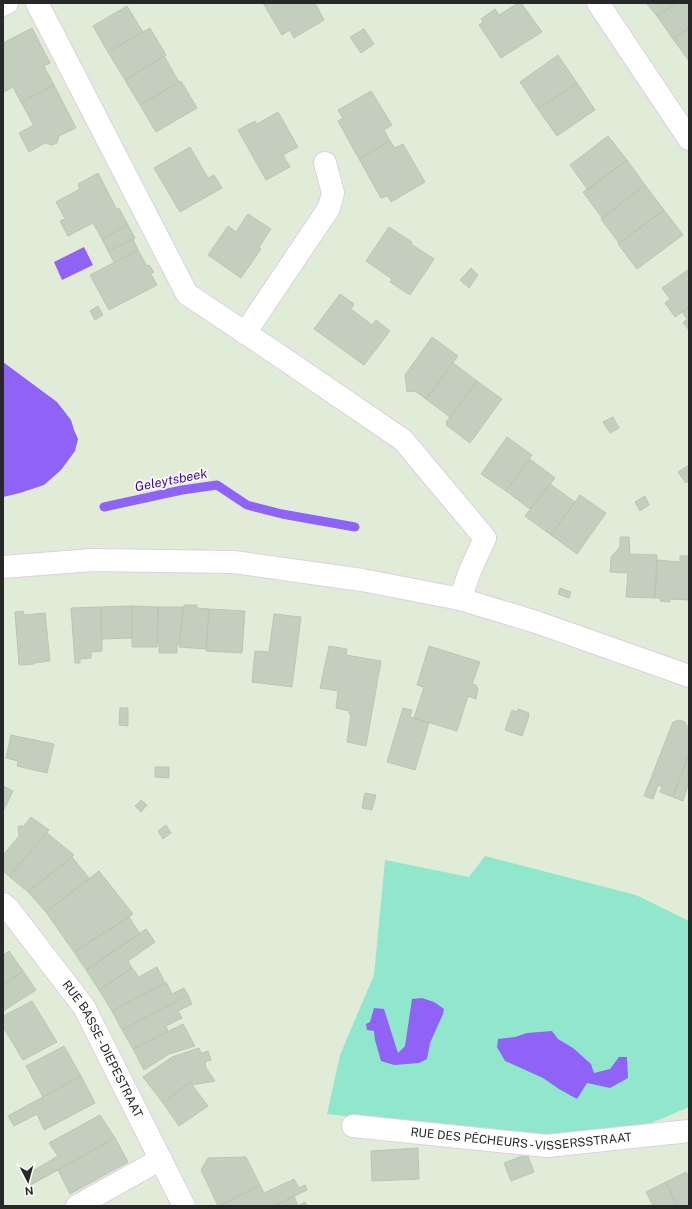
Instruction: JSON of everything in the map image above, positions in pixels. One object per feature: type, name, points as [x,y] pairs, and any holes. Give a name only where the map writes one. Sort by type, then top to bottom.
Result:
[{"type":"street","points":[[3,5],[7,3]]},
{"type":"street","points":[[37,3],[187,294],[403,440],[485,538],[470,571],[460,599]]},
{"type":"street","points":[[598,3],[689,139]]},
{"type":"street","points":[[245,333],[329,208],[333,193],[325,163]]},
{"type":"street","points":[[3,567],[92,560],[234,562],[362,580],[460,599],[536,622],[689,676]]},
{"type":"street","name":"RUE BASSE - DIEPESTRAAT","points":[[3,904],[8,908],[84,1007],[184,1206]]},
{"type":"street","name":"RUE DES PÊCHEURS - VISSERSSTRAAT","points":[[353,1126],[547,1146],[689,1131]]},
{"type":"street","points":[[78,1206],[161,1159]]},
{"type":"shaded area","points":[[84,247],[93,265],[62,280],[54,262]]},
{"type":"shaded area","points":[[3,362],[57,402],[71,420],[78,439],[75,451],[61,470],[44,485],[3,497]]},
{"type":"shaded area","points":[[485,856],[636,895],[689,921],[689,1107],[644,1126],[525,1136],[327,1114],[340,1055],[374,975],[385,860],[469,877]]},
{"type":"shaded area","points":[[422,998],[434,1002],[444,1009],[430,1043],[427,1059],[419,1063],[394,1065],[381,1061],[374,1031],[367,1030],[366,1024],[370,1022],[374,1008],[384,1009],[398,1053],[405,1046],[412,999]]},
{"type":"shaded area","points":[[552,1031],[558,1039],[573,1048],[591,1064],[594,1073],[610,1069],[619,1057],[627,1057],[628,1078],[610,1088],[587,1083],[577,1099],[543,1078],[505,1061],[497,1047],[498,1039],[515,1037],[527,1033]]},
{"type":"building","points":[[263,3],[315,3],[324,20],[294,38],[290,30],[282,35]]},
{"type":"building","points":[[518,3],[521,3],[542,32],[501,58],[479,25],[483,22],[481,19],[495,9],[499,15]]},
{"type":"building","points":[[646,3],[676,3],[657,16]]},
{"type":"building","points":[[676,3],[687,3],[689,6],[689,28],[673,39],[657,16]]},
{"type":"building","points":[[127,6],[143,32],[108,52],[93,26]]},
{"type":"building","points":[[32,28],[50,63],[44,66],[54,85],[21,102],[13,87],[4,92],[3,91],[3,43]]},
{"type":"building","points":[[150,28],[166,55],[125,80],[108,52]]},
{"type":"building","points":[[689,28],[689,61],[673,39]]},
{"type":"building","points":[[364,29],[374,44],[361,53],[350,37]]},
{"type":"building","points":[[558,55],[577,83],[538,109],[520,82]]},
{"type":"building","points":[[164,56],[179,82],[140,105],[125,80]]},
{"type":"building","points":[[181,81],[197,108],[156,132],[140,105]]},
{"type":"building","points":[[577,83],[595,110],[557,136],[538,109]]},
{"type":"building","points":[[54,85],[76,128],[59,136],[57,143],[52,145],[45,143],[29,152],[19,133],[33,124],[21,102]]},
{"type":"building","points":[[371,91],[392,125],[384,130],[390,141],[359,159],[338,121],[343,118],[338,110]]},
{"type":"building","points":[[278,112],[298,147],[283,155],[290,167],[266,180],[238,130],[255,121],[257,124]]},
{"type":"building","points":[[608,136],[627,160],[588,190],[570,165]]},
{"type":"building","points":[[390,141],[395,148],[403,144],[425,182],[391,202],[388,196],[381,198],[359,159]]},
{"type":"building","points":[[190,147],[208,178],[214,175],[222,188],[180,212],[154,168]]},
{"type":"building","points":[[627,160],[645,185],[602,218],[583,192]]},
{"type":"building","points":[[98,173],[117,210],[119,208],[128,225],[102,239],[93,223],[68,236],[60,221],[65,219],[56,202],[80,189],[78,184]]},
{"type":"building","points":[[645,185],[664,210],[619,243],[601,219]]},
{"type":"building","points":[[664,210],[683,235],[637,269],[618,244]]},
{"type":"building","points":[[248,214],[271,229],[259,247],[261,249],[241,278],[208,255],[228,226],[236,232]]},
{"type":"building","points":[[128,225],[135,238],[108,251],[102,239]]},
{"type":"building","points":[[389,227],[434,259],[410,295],[390,282],[392,279],[366,261]]},
{"type":"building","points":[[135,238],[133,239],[138,250],[114,262],[108,251]]},
{"type":"building","points":[[138,250],[147,266],[149,265],[154,272],[151,274],[157,285],[109,310],[90,275]]},
{"type":"building","points":[[471,268],[478,275],[469,288],[460,280]]},
{"type":"building","points":[[689,269],[689,307],[675,317],[665,303],[670,299],[662,288]]},
{"type":"building","points":[[340,294],[354,304],[351,309],[372,325],[376,320],[390,331],[364,365],[314,329]]},
{"type":"building","points":[[98,306],[103,315],[95,320],[90,311]]},
{"type":"building","points":[[689,307],[689,330],[683,323],[687,319],[682,312]]},
{"type":"building","points":[[432,337],[458,356],[426,399],[415,391],[407,392],[405,375]]},
{"type":"building","points":[[453,363],[477,381],[450,417],[426,399]]},
{"type":"building","points":[[477,381],[502,399],[470,443],[446,425],[446,422]]},
{"type":"building","points":[[613,417],[619,428],[610,433],[603,422]]},
{"type":"building","points":[[507,437],[532,455],[506,491],[481,474]]},
{"type":"building","points":[[530,459],[555,478],[530,509],[506,491]]},
{"type":"building","points":[[689,465],[689,481],[686,483],[678,472]]},
{"type":"building","points":[[550,484],[575,502],[551,535],[525,516]]},
{"type":"building","points":[[580,495],[606,513],[577,554],[551,535]]},
{"type":"building","points":[[645,496],[649,505],[640,511],[635,502]]},
{"type":"building","points":[[620,537],[629,537],[630,554],[657,555],[655,598],[626,597],[628,573],[610,572],[611,557],[620,547]]},
{"type":"building","points":[[680,556],[689,556],[689,600],[670,599],[670,602],[660,601],[660,598],[655,598],[657,560],[680,562]]},
{"type":"building","points":[[560,588],[571,592],[569,598],[558,594]]},
{"type":"building","points":[[184,605],[197,605],[197,608],[209,609],[206,649],[179,647]]},
{"type":"building","points":[[132,606],[158,607],[157,647],[132,647]]},
{"type":"building","points":[[132,606],[132,638],[101,639],[101,607]]},
{"type":"building","points":[[101,607],[102,651],[91,652],[91,658],[80,659],[80,663],[75,663],[71,608]]},
{"type":"building","points":[[158,607],[183,607],[177,653],[159,653],[159,644],[157,643]]},
{"type":"building","points":[[209,609],[245,611],[242,653],[206,651]]},
{"type":"building","points":[[23,611],[24,615],[45,613],[50,661],[19,665],[15,612]]},
{"type":"building","points":[[274,614],[301,617],[292,687],[252,682],[255,651],[269,652]]},
{"type":"building","points":[[329,646],[347,649],[346,655],[381,661],[366,746],[347,742],[351,714],[349,714],[349,711],[336,708],[338,691],[320,688]]},
{"type":"building","points":[[429,646],[480,662],[472,684],[476,685],[478,689],[476,699],[468,696],[457,731],[414,718],[424,687],[417,685]]},
{"type":"building","points":[[120,708],[128,708],[128,726],[119,725]]},
{"type":"building","points":[[403,708],[412,710],[410,717],[429,723],[415,770],[387,762]]},
{"type":"building","points":[[518,709],[529,713],[522,736],[505,730],[512,710],[517,712]]},
{"type":"building","points":[[679,720],[685,722],[689,728],[689,753],[673,797],[660,792],[662,787],[658,785],[653,799],[644,796],[673,722]]},
{"type":"building","points":[[11,735],[54,744],[47,773],[17,766],[18,761],[6,758]]},
{"type":"building","points":[[689,753],[689,782],[683,801],[673,797]]},
{"type":"building","points":[[155,767],[169,767],[169,778],[155,777]]},
{"type":"building","points":[[3,786],[13,791],[3,811]]},
{"type":"building","points":[[365,793],[376,795],[372,810],[362,808]]},
{"type":"building","points":[[141,800],[147,805],[141,812],[135,806]]},
{"type":"building","points":[[31,817],[49,830],[10,875],[10,877],[3,871],[3,855],[19,836],[18,826],[24,826]]},
{"type":"building","points":[[166,825],[171,833],[163,839],[158,831]]},
{"type":"building","points":[[47,833],[74,855],[28,892],[10,877],[10,875]]},
{"type":"building","points":[[72,857],[89,878],[46,912],[28,892]]},
{"type":"building","points":[[99,871],[133,914],[74,952],[46,912]]},
{"type":"building","points":[[129,917],[140,934],[86,970],[74,952]]},
{"type":"building","points":[[146,929],[155,942],[128,961],[132,968],[99,990],[86,970]]},
{"type":"building","points":[[9,951],[23,971],[3,984],[3,955]]},
{"type":"building","points":[[157,967],[165,983],[112,1011],[99,990],[132,968],[139,977]]},
{"type":"building","points":[[23,971],[36,990],[3,1011],[3,984]]},
{"type":"building","points":[[166,982],[172,994],[184,988],[188,995],[122,1030],[112,1011]]},
{"type":"building","points":[[188,995],[192,1004],[178,1011],[182,1018],[166,1026],[168,1031],[133,1049],[122,1030]]},
{"type":"building","points":[[32,1001],[57,1042],[23,1060],[3,1027],[3,1016]]},
{"type":"building","points":[[183,1024],[195,1046],[169,1054],[144,1070],[133,1049]]},
{"type":"building","points":[[64,1046],[81,1076],[43,1097],[26,1066]]},
{"type":"building","points":[[199,1048],[201,1053],[208,1051],[211,1060],[205,1062],[206,1068],[215,1081],[192,1085],[190,1082],[163,1103],[143,1077],[172,1057]]},
{"type":"building","points":[[81,1076],[95,1103],[44,1130],[37,1114],[14,1126],[8,1116]]},
{"type":"building","points":[[190,1082],[208,1106],[179,1126],[163,1103]]},
{"type":"building","points":[[100,1115],[115,1138],[29,1186],[24,1176],[58,1156],[49,1143]]},
{"type":"building","points":[[115,1138],[128,1162],[70,1194],[58,1170]]},
{"type":"building","points":[[418,1148],[419,1179],[372,1181],[371,1151]]},
{"type":"building","points":[[527,1154],[534,1172],[511,1181],[504,1163]]},
{"type":"building","points":[[246,1157],[260,1185],[218,1206],[201,1170],[208,1158]]},
{"type":"building","points":[[686,1172],[689,1178],[689,1206],[677,1206],[666,1182]]},
{"type":"building","points":[[294,1179],[299,1188],[305,1185],[307,1190],[274,1206],[219,1206],[260,1185],[264,1193]]},
{"type":"building","points":[[666,1182],[677,1206],[653,1206],[646,1192]]},
{"type":"building","points":[[294,1196],[298,1206],[274,1206]]},
{"type":"building","points":[[305,1202],[307,1206],[298,1206]]},
{"type":"waterway","name":"Geleytsbeek","points":[[104,507],[182,490],[217,485],[247,505],[282,514],[355,527]]}]
